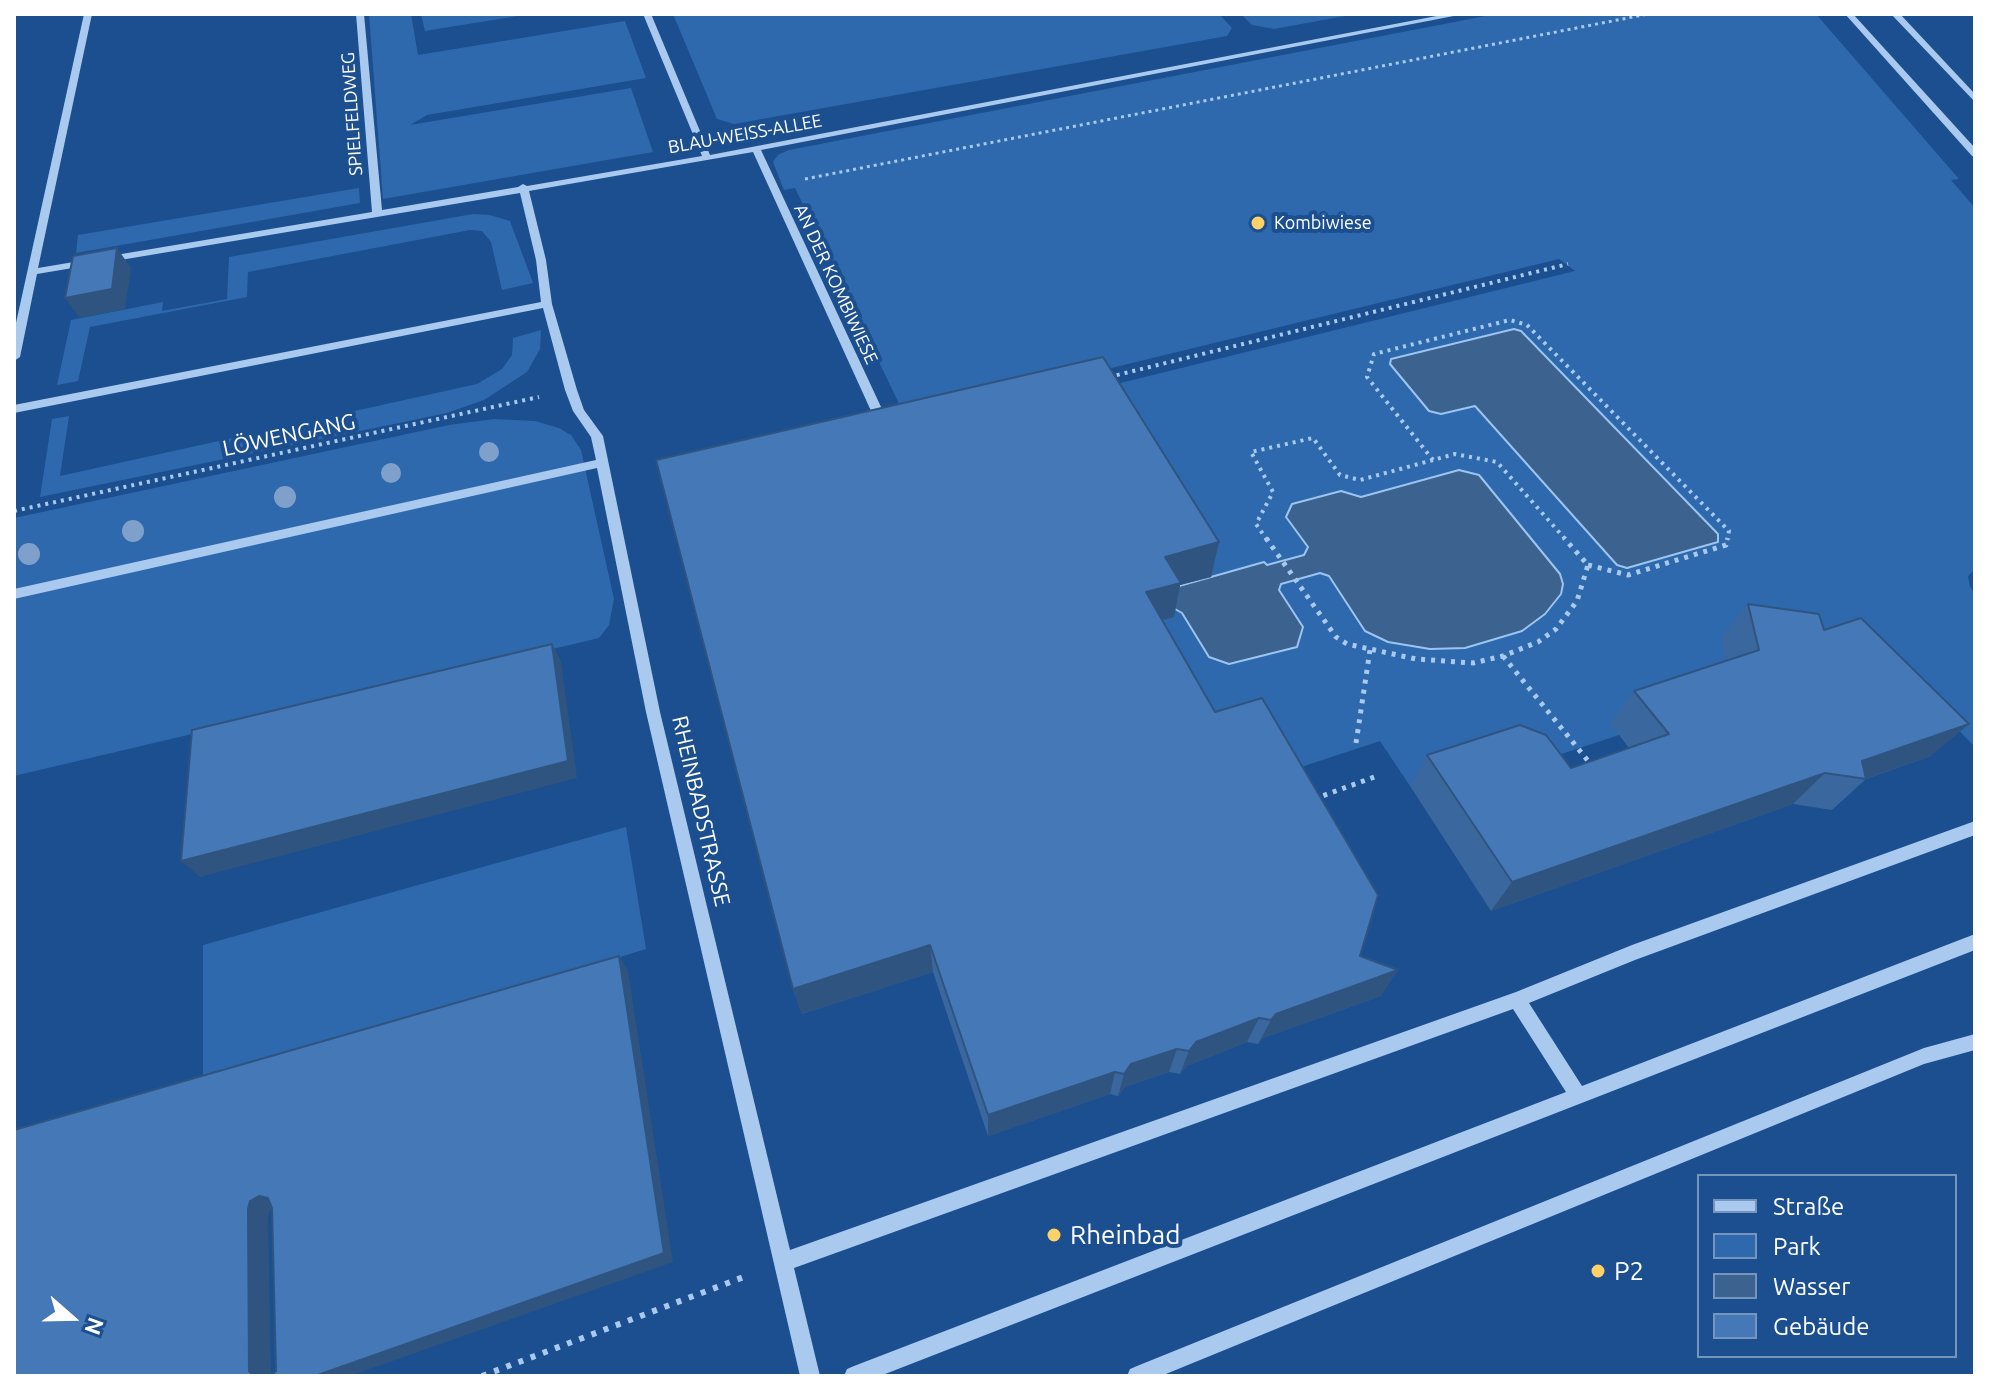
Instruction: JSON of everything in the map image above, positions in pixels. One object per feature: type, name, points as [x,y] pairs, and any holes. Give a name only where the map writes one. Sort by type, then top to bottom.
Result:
[{"type":"street","points":[[14,357],[88,14]]},
{"type":"street","name":"SPIELFELDWEG","points":[[360,14],[377,212]]},
{"type":"street","points":[[647,14],[707,158]]},
{"type":"street","name":"BLAU-WEISS-ALLEE","points":[[33,272],[707,158],[1460,14]]},
{"type":"street","points":[[1849,14],[1975,154]]},
{"type":"street","points":[[1895,14],[1975,99]]},
{"type":"street","name":"AN DER KOMBIWIESE","points":[[756,149],[886,432]]},
{"type":"street","name":"RHEINBADSTRASSE","points":[[523,187],[541,260],[547,304],[571,390],[579,411],[597,436],[653,712],[810,1376]]},
{"type":"street","points":[[14,409],[547,304]]},
{"type":"street","points":[[14,594],[601,463]]},
{"type":"street","points":[[783,1262],[1517,1000],[1632,953],[1975,828]]},
{"type":"street","points":[[854,1376],[1975,942]]},
{"type":"street","points":[[1517,1000],[1578,1096]]},
{"type":"street","points":[[1137,1376],[1909,1062],[1975,1042]]},
{"type":"path","points":[[772,185],[1648,14]]},
{"type":"path","points":[[1103,378],[1568,264]]},
{"type":"path","points":[[1433,460],[1367,377],[1374,354],[1510,320],[1527,325],[1729,531],[1726,545],[1628,575],[1588,565],[1497,462],[1455,454],[1360,480],[1340,475],[1313,438],[1251,452],[1273,492],[1256,524],[1336,637],[1347,644],[1416,659],[1473,663],[1503,656],[1538,642],[1556,629],[1577,601],[1588,565]]},
{"type":"path","name":"LÖWENGANG","points":[[14,511],[571,390]]},
{"type":"path","points":[[1356,743],[1370,650]]},
{"type":"path","points":[[1503,656],[1603,780]]},
{"type":"path","points":[[1309,800],[1377,776]]},
{"type":"path","points":[[482,1376],[783,1262]]},
{"type":"green space","points":[[369,14],[411,14],[418,55],[625,21],[646,78],[427,115],[410,125],[631,88],[653,152],[383,199]]},
{"type":"green space","points":[[421,14],[530,14],[425,31]]},
{"type":"green space","points":[[673,14],[1219,14],[1232,28],[1227,36],[734,124],[717,119]]},
{"type":"green space","points":[[1241,14],[1356,14],[1274,29],[1252,25]]},
{"type":"green space","points":[[1496,14],[1816,14],[1959,179],[1951,180],[1975,208],[1975,569],[1968,576],[1975,593],[1975,747],[1896,666],[1722,638],[1731,683],[1619,735],[1525,766],[1499,757],[1410,786],[1380,741],[1277,775],[1207,744],[1141,626],[1175,609],[1182,612],[1209,657],[1303,627],[1279,590],[1281,584],[1321,573],[1328,576],[1365,631],[1388,642],[1430,649],[1465,648],[1563,584],[1560,574],[1479,475],[1459,470],[1361,497],[1341,491],[1286,517],[1308,547],[1304,555],[1211,577],[1096,389],[1575,271],[1559,259],[906,418],[795,188],[784,190],[773,162],[778,155],[789,150]],"holes":[[[1475,406],[1718,542],[1617,565]]]},
{"type":"green space","points":[[359,188],[360,203],[76,253],[78,235]]},
{"type":"green space","points":[[473,214],[510,221],[533,283],[502,290],[491,242],[482,231],[470,230],[248,272],[247,297],[90,327],[78,381],[57,385],[71,320],[163,302],[162,311],[227,299],[229,257]]},
{"type":"green space","points":[[541,330],[540,349],[527,372],[484,400],[447,413],[40,497],[52,419],[69,416],[60,476],[477,384],[502,369],[512,355],[513,338]]},
{"type":"green space","points":[[494,419],[535,421],[559,428],[571,435],[581,450],[614,599],[609,625],[599,638],[14,776],[14,518],[449,425]]},
{"type":"green space","points":[[626,827],[646,949],[203,1086],[203,945]]},
{"type":"water","points":[[1514,329],[1521,331],[1718,534],[1718,542],[1627,568],[1617,565],[1475,406],[1441,414],[1429,411],[1390,364],[1391,359]]},
{"type":"water","points":[[1459,470],[1479,475],[1560,574],[1563,584],[1561,594],[1545,614],[1522,631],[1465,648],[1430,649],[1388,642],[1365,631],[1329,576],[1320,573],[1281,584],[1279,590],[1303,627],[1297,647],[1229,664],[1209,657],[1182,613],[1175,609],[1172,588],[1264,562],[1267,565],[1304,555],[1308,547],[1286,517],[1292,504],[1341,491],[1361,497]]},
{"type":"building","points":[[117,248],[112,289],[65,298],[73,256]]},
{"type":"building","points":[[1103,357],[1219,542],[1165,557],[1181,583],[1146,592],[1215,712],[1262,698],[1378,895],[1360,956],[1398,970],[1276,1014],[1271,1020],[1259,1018],[1196,1042],[1189,1051],[1177,1049],[1131,1064],[1124,1074],[1115,1072],[988,1115],[930,945],[793,989],[656,460]]},
{"type":"building","points":[[1748,604],[1819,614],[1824,630],[1861,618],[1969,724],[1862,761],[1866,779],[1825,773],[1512,882],[1427,755],[1520,725],[1546,735],[1571,768],[1669,734],[1634,691],[1759,650]]},
{"type":"building","points":[[552,644],[568,761],[181,861],[192,730]]},
{"type":"building","points":[[619,956],[664,1253],[315,1376],[14,1376],[14,1130]],"holes":[[[259,1196],[268,1198],[272,1208],[276,1371],[273,1374],[252,1374],[249,1371],[248,1209],[250,1201]]]},
{"type":"place","name":"Kombiwiese","points":[[1258,223]]},
{"type":"place","name":"Rheinbad","points":[[1054,1235]]},
{"type":"place","name":"P2","points":[[1598,1271]]}]
